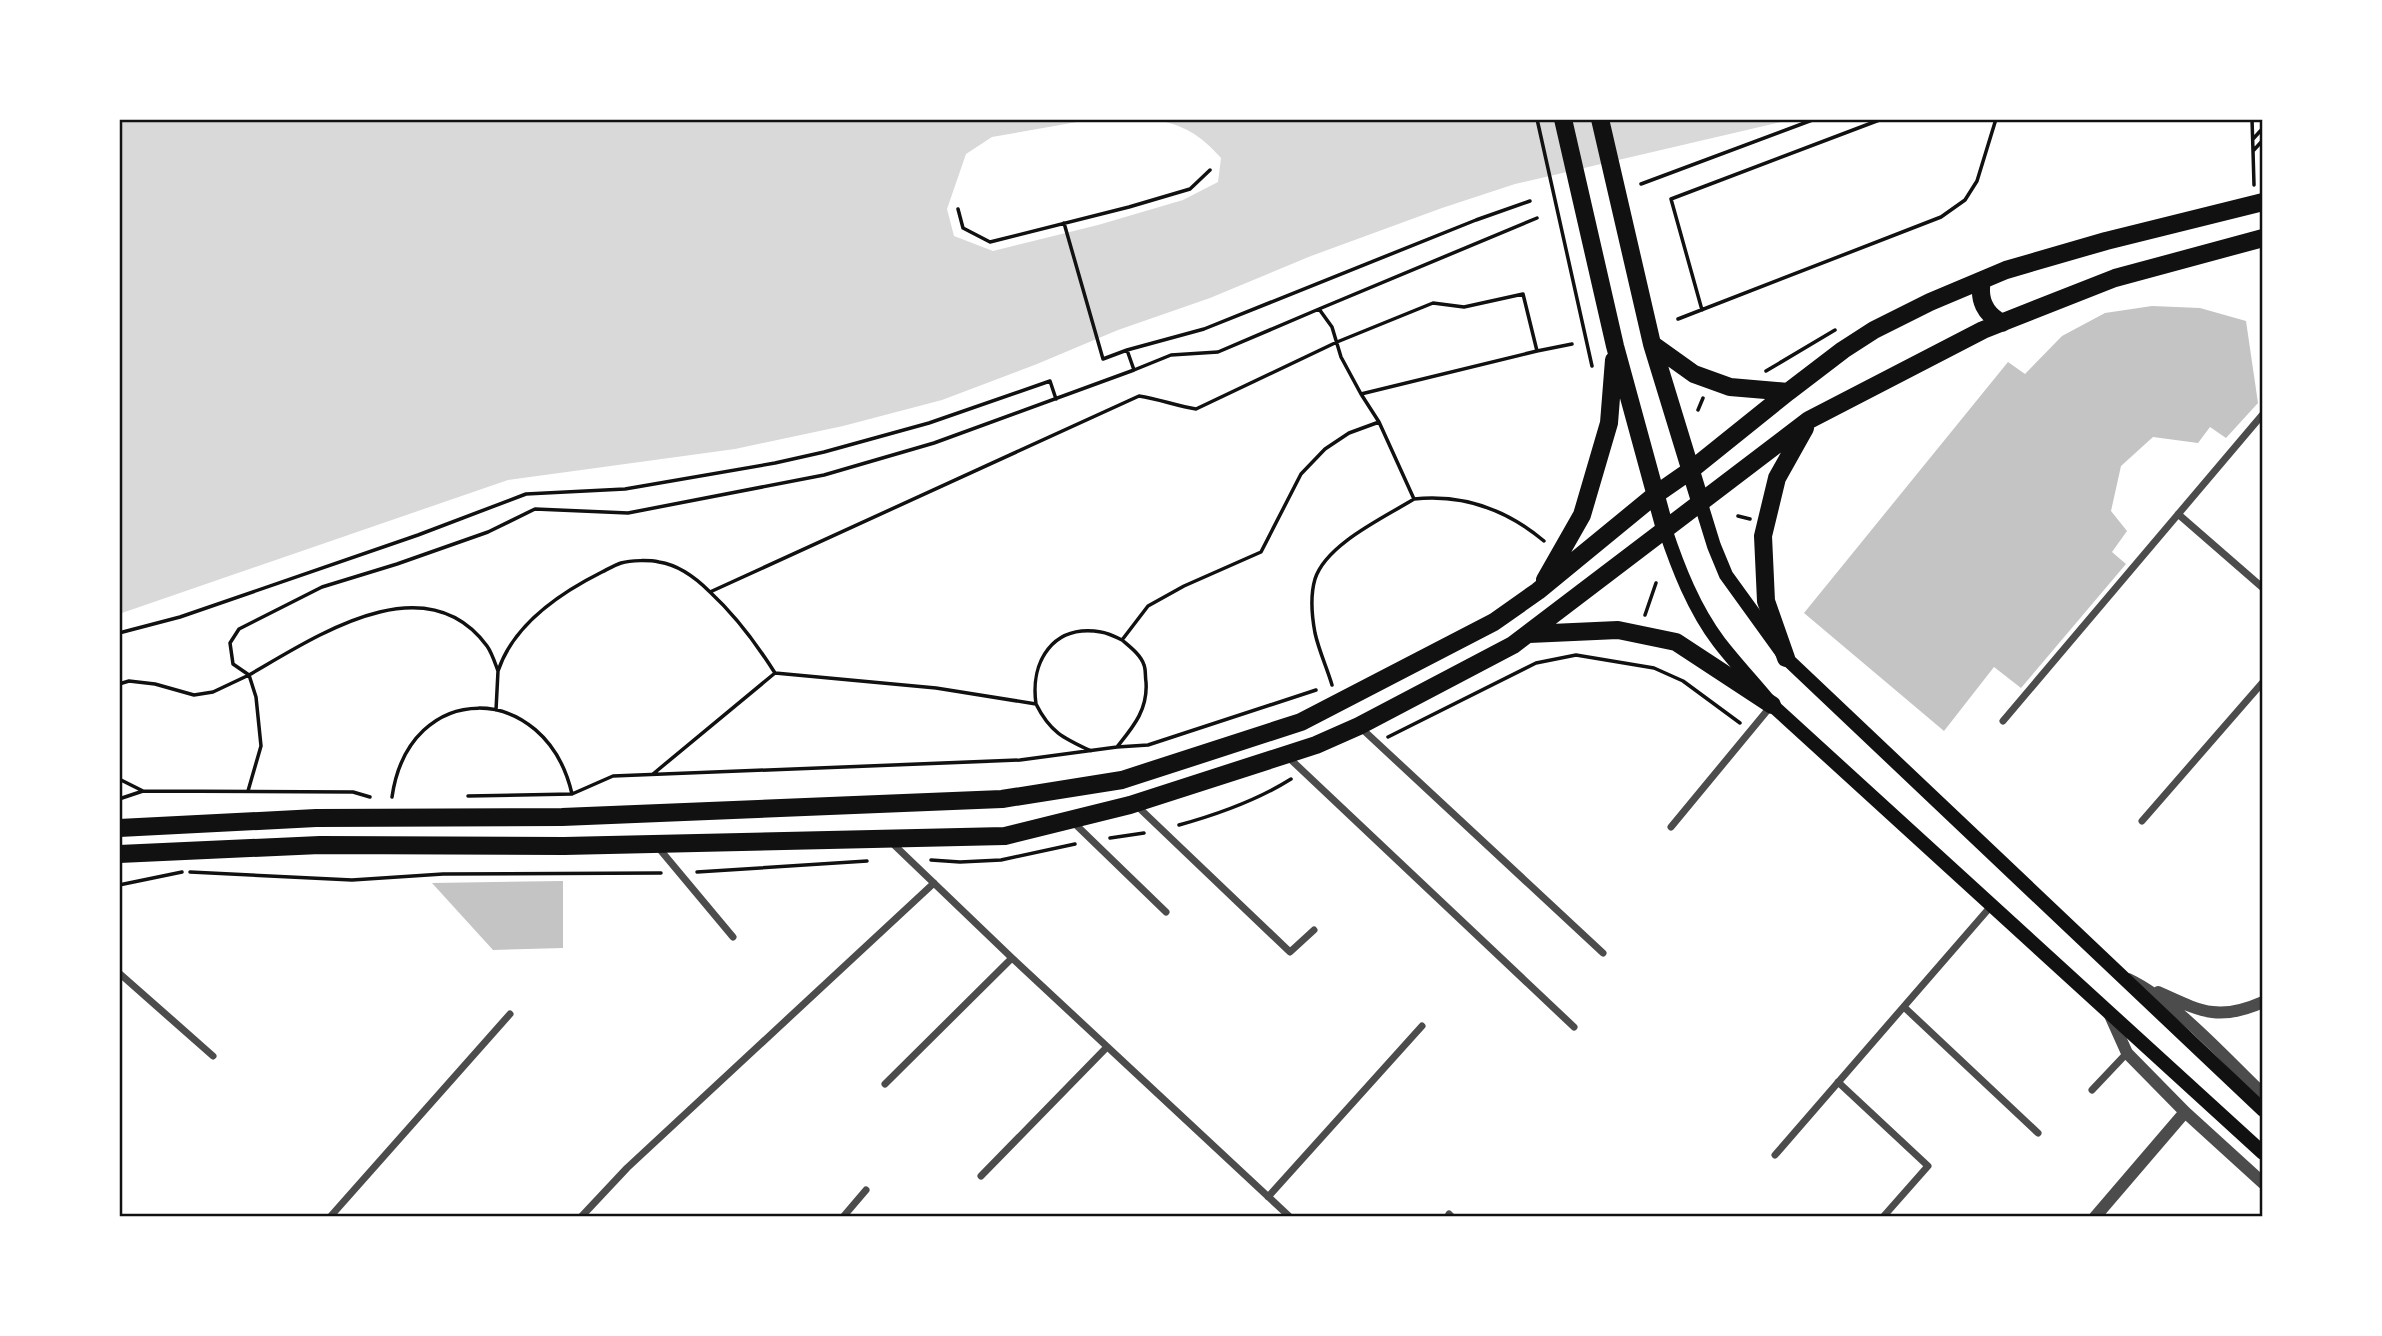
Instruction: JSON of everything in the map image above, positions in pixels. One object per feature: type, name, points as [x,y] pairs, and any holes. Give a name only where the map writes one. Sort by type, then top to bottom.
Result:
[{"type":"main road","points":[[1563,119],[1615,346],[1655,495],[1688,589],[1719,641],[1772,705],[2263,1153]]},
{"type":"main road","points":[[1600,119],[1653,344],[1714,545],[1727,575],[1786,658],[2263,1110]]},
{"type":"main road","points":[[119,828],[316,818],[562,817],[1002,799],[1122,780],[1301,722],[1494,622],[1538,591],[1655,495],[1691,470],[1788,392],[1874,330],[1930,302],[2006,271],[2259,194]]},
{"type":"main road","points":[[119,854],[320,845],[655,844],[1006,836],[1134,803],[1316,745],[1359,726],[1513,645],[1809,420],[1983,330],[2115,278],[2263,238]]},
{"type":"main road","points":[[1982,281],[1980,289],[1983,306],[1995,319],[2003,323]]},
{"type":"main road","points":[[1653,344],[1694,374],[1730,387],[1788,392]]},
{"type":"main road","points":[[1538,591],[1582,515],[1609,423],[1615,346]]},
{"type":"main road","points":[[1786,658],[1766,601],[1763,536],[1777,478],[1809,420]]},
{"type":"main road","points":[[1528,634],[1618,630],[1675,642],[1772,705]]},
{"type":"street","points":[[2003,721],[2263,414]]},
{"type":"street","points":[[2178,514],[2263,588]]},
{"type":"street","points":[[2142,821],[2263,682]]},
{"type":"street","points":[[1671,827],[1772,705]]},
{"type":"street","points":[[1359,726],[1603,953]]},
{"type":"street","points":[[1285,755],[1574,1027]]},
{"type":"street","points":[[1134,803],[1290,951],[1314,930]]},
{"type":"street","points":[[1070,820],[1166,912]]},
{"type":"street","points":[[888,838],[1012,958],[1290,1217]]},
{"type":"street","points":[[655,844],[733,937]]},
{"type":"street","points":[[581,1217],[627,1168],[934,883]]},
{"type":"street","points":[[1774,1155],[1992,905]]},
{"type":"street","points":[[885,1084],[1012,958]]},
{"type":"street","points":[[119,973],[213,1056]]},
{"type":"street","points":[[2121,975],[2200,1011],[2227,1014],[2263,1002]]},
{"type":"street","points":[[2144,986],[2189,1023],[2263,1094]]},
{"type":"street","points":[[1903,1007],[2038,1133]]},
{"type":"street","points":[[2107,1010],[2127,1053],[2185,1112],[2263,1182]]},
{"type":"street","points":[[330,1217],[510,1014]]},
{"type":"street","points":[[1268,1197],[1422,1026]]},
{"type":"street","points":[[981,1176],[1107,1047]]},
{"type":"street","points":[[2092,1090],[2127,1053]]},
{"type":"street","points":[[1838,1083],[1928,1166],[1883,1217]]},
{"type":"street","points":[[2095,1217],[2185,1112]]},
{"type":"street","points":[[843,1217],[866,1190]]},
{"type":"path","points":[[1537,119],[1594,373]]},
{"type":"path","points":[[1641,184],[1815,119]]},
{"type":"path","points":[[1702,310],[1671,199],[1882,119]]},
{"type":"path","points":[[1678,319],[1941,217],[1965,200],[1977,181],[1996,119]]},
{"type":"path","points":[[2252,119],[2259,194]]},
{"type":"path","points":[[2252,139],[2263,128]]},
{"type":"path","points":[[2253,151],[2263,140]]},
{"type":"path","points":[[958,209],[963,228],[989,242],[1190,188],[1210,170]]},
{"type":"path","points":[[1064,223],[1103,359],[1204,329],[1530,201]]},
{"type":"path","points":[[248,792],[261,746],[256,697],[249,675],[233,664],[230,643],[239,629],[322,587],[397,565],[488,532],[535,509],[628,513],[824,475],[934,443],[1171,355],[1218,352],[1537,218]]},
{"type":"path","points":[[710,592],[1139,396],[1196,410],[1337,342],[1433,303],[1464,307],[1523,294],[1537,351]]},
{"type":"path","points":[[1320,309],[1332,327],[1341,356],[1379,422],[1414,499]]},
{"type":"path","points":[[1763,373],[1843,327]]},
{"type":"path","points":[[1361,394],[1572,344]]},
{"type":"path","points":[[1128,351],[1134,370]]},
{"type":"path","points":[[119,633],[180,617],[418,535],[526,494],[625,489],[787,460],[929,423],[1050,381],[1056,399]]},
{"type":"path","points":[[1122,640],[1147,606],[1184,586],[1261,552],[1301,474],[1325,449],[1349,433],[1379,422]]},
{"type":"path","points":[[1332,685],[1316,634],[1312,607],[1315,579],[1325,562],[1340,546],[1414,499],[1436,496],[1455,499],[1502,513],[1527,527],[1552,548]]},
{"type":"path","points":[[496,710],[498,671],[503,656],[523,630],[550,603],[622,562],[660,562],[695,577],[736,619],[775,673]]},
{"type":"path","points":[[119,684],[129,681],[155,684],[194,695],[213,692],[249,675],[324,631],[350,621],[401,608],[445,612],[466,625],[488,647],[498,671]]},
{"type":"path","points":[[1092,752],[1062,738],[1052,729],[1035,704],[1036,671],[1043,653],[1061,637],[1079,632],[1102,632],[1122,640],[1144,666],[1144,705],[1138,721],[1117,747]]},
{"type":"path","points":[[652,775],[775,673],[936,688],[1035,704]]},
{"type":"path","points":[[461,796],[572,794],[614,776],[1020,760],[1148,745],[1341,681]]},
{"type":"path","points":[[383,798],[392,797],[398,767],[408,747],[427,726],[448,714],[473,708],[496,710],[521,718],[542,734],[567,772],[572,794]]},
{"type":"path","points":[[119,779],[143,791]]},
{"type":"path","points":[[119,799],[143,791],[353,792],[375,799]]},
{"type":"shaded area","points":[[119,119],[1094,119],[992,137],[966,154],[947,209],[954,236],[993,251],[1098,225],[1183,200],[1218,182],[1221,158],[1213,150],[1190,132],[1153,119],[1794,119],[1515,184],[1442,208],[1311,256],[1210,298],[1118,330],[942,400],[843,426],[735,449],[508,480],[119,614]]},
{"type":"building","points":[[2152,306],[2200,308],[2246,321],[2258,403],[2226,438],[2210,427],[2198,443],[2153,437],[2121,466],[2111,511],[2127,531],[2112,552],[2126,564],[2021,688],[1994,667],[1944,731],[1804,613],[2008,362],[2025,374],[2062,336],[2105,313]]},
{"type":"building","points":[[563,881],[563,948],[493,950],[432,883]]}]
